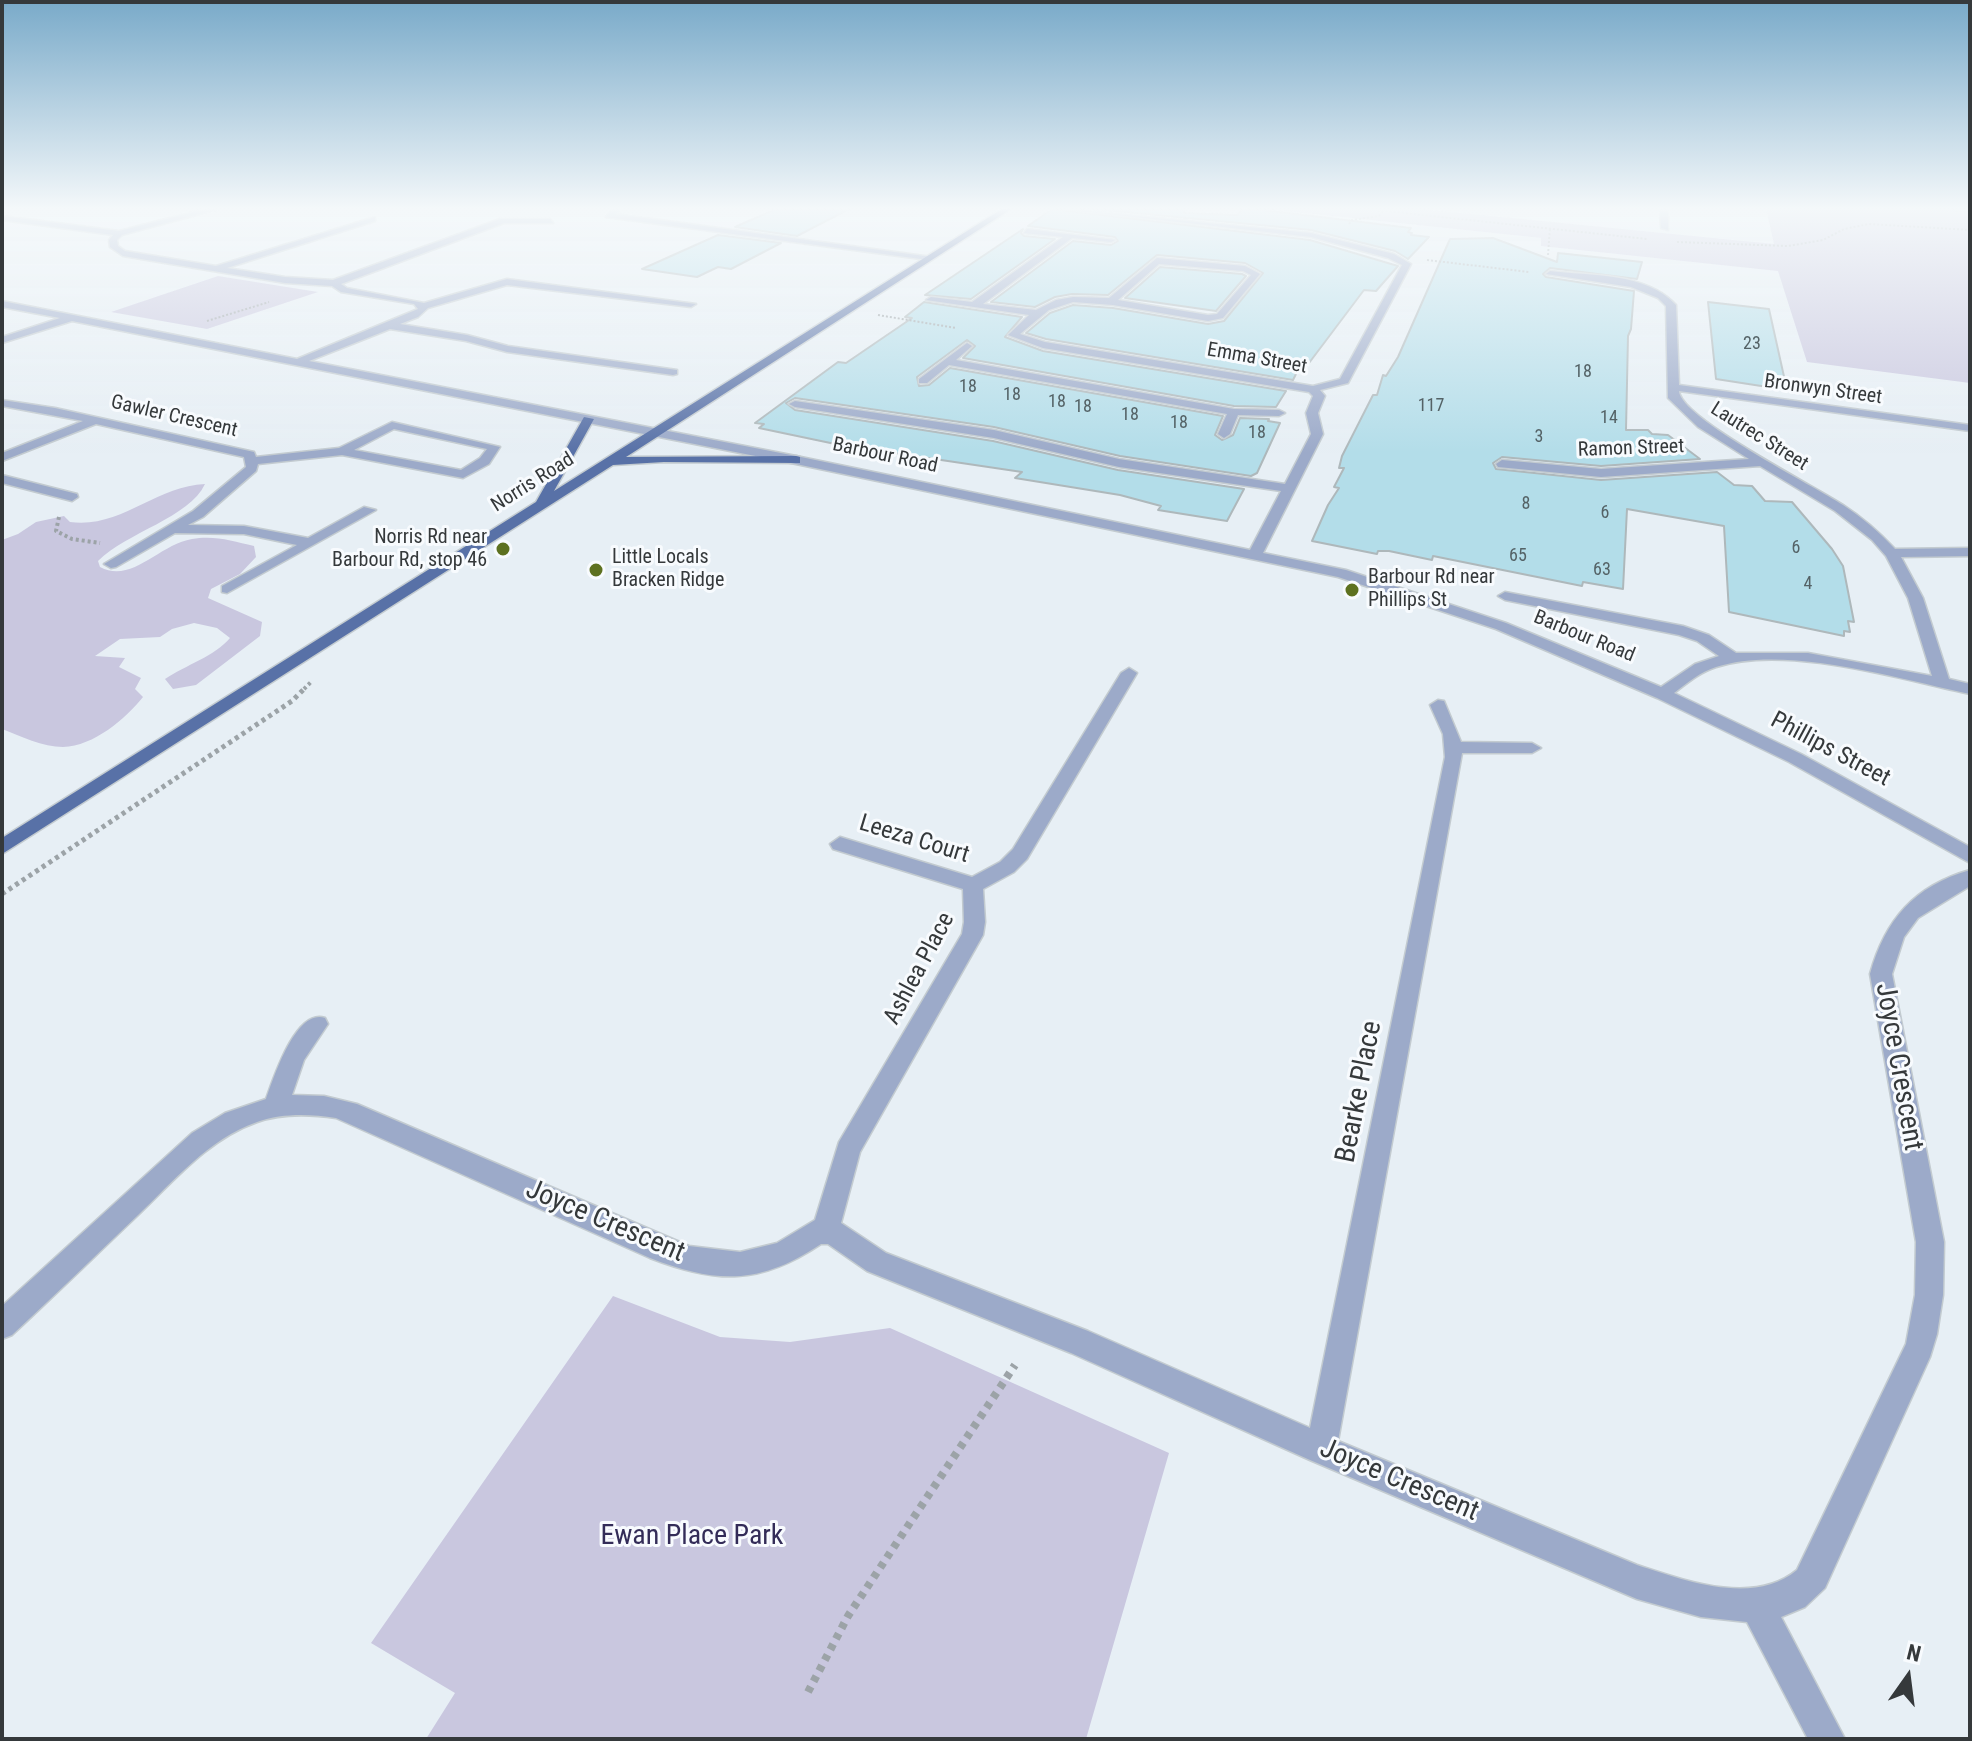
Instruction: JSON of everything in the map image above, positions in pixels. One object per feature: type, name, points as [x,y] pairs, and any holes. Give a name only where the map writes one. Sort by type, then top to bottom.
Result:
[{"type":"main road","name":"Norris Road","points":[[2,847],[876,290]]},
{"type":"main road","points":[[540,504],[588,419]]},
{"type":"main road","points":[[608,461],[664,458],[796,460]]},
{"type":"street","points":[[346,290],[417,302],[423,306]]},
{"type":"street","points":[[298,362],[415,315],[423,306],[478,290]]},
{"type":"street","points":[[576,290],[691,304]]},
{"type":"street","points":[[976,304],[995,290]]},
{"type":"street","points":[[1109,303],[1124,290]]},
{"type":"street","points":[[1013,335],[1036,313],[1060,301],[1109,303],[1208,318],[1220,316],[1242,290]]},
{"type":"street","points":[[1313,389],[1344,381],[1393,290]]},
{"type":"street","points":[[1645,290],[1666,298],[1671,305],[1672,387]]},
{"type":"street","points":[[931,300],[1036,313]]},
{"type":"street","name":"Barbour Road","points":[[2,304],[796,460],[1341,573],[1430,601],[1557,648],[1663,694]]},
{"type":"street","points":[[2,340],[70,318]]},
{"type":"street","points":[[387,326],[467,338],[507,349],[673,372]]},
{"type":"street","name":"Emma Street","points":[[1013,335],[1043,345],[1313,389],[1319,396],[1312,413],[1317,434],[1255,554]]},
{"type":"street","points":[[923,381],[967,346]]},
{"type":"street","points":[[1135,370],[1144,361]]},
{"type":"street","points":[[948,362],[1234,412],[1279,413]]},
{"type":"street","points":[[1116,389],[1126,379]]},
{"type":"street","name":"Bronwyn Street","points":[[1672,387],[1970,428]]},
{"type":"street","name":"Lautrec Street","points":[[1672,387],[1674,398],[1684,412],[1858,522],[1891,553],[1908,582],[1942,683]]},
{"type":"street","name":"Gawler Crescent","points":[[2,403],[95,420],[250,455],[252,468],[232,487],[173,529],[111,564]]},
{"type":"street","points":[[795,404],[994,434],[1119,463],[1289,488]]},
{"type":"street","points":[[1224,434],[1234,412]]},
{"type":"street","points":[[2,457],[95,420]]},
{"type":"street","points":[[251,461],[342,451],[463,474],[485,461],[494,447],[392,425],[342,451]]},
{"type":"street","name":"Ramon Street","points":[[1502,464],[1601,473],[1761,462]]},
{"type":"street","points":[[2,479],[72,497]]},
{"type":"street","points":[[227,589],[369,510]]},
{"type":"street","points":[[173,529],[244,530],[310,543]]},
{"type":"street","points":[[1891,553],[1970,552]]},
{"type":"street","name":"Barbour Road","points":[[1505,596],[1683,631],[1703,638],[1733,659]]},
{"type":"street","points":[[1663,694],[1691,673],[1733,659],[1799,658],[1970,689]]},
{"type":"street","points":[[974,885],[1007,867],[1020,854],[1129,673]]},
{"type":"street","name":"Phillips Street","points":[[1663,694],[1795,758],[1970,856]]},
{"type":"street","points":[[1438,705],[1455,747],[1532,748]]},
{"type":"street","name":"Bearke Place","points":[[1321,1449],[1455,747]]},
{"type":"street","name":"Leeza Court","points":[[840,844],[974,885]]},
{"type":"street","name":"Joyce Crescent","points":[[2,1325],[187,1154],[223,1126],[250,1113],[275,1107],[323,1104],[348,1111],[689,1259],[740,1265],[766,1260],[825,1231],[839,1236],[877,1262],[1078,1341],[1321,1449],[1637,1582],[1685,1599],[1756,1604],[1786,1599],[1808,1584],[1920,1347],[1930,1300],[1930,1242],[1881,974],[1887,950],[1901,922],[1920,902],[1970,877]]},
{"type":"street","name":"Ashlea Place","points":[[825,1231],[848,1150],[972,935],[977,920],[972,897],[974,885]]},
{"type":"street","points":[[275,1107],[294,1056],[317,1024]]},
{"type":"street","points":[[1756,1604],[1827,1739]]},
{"type":"path","points":[[204,322],[249,305],[292,298],[298,290]]},
{"type":"path","points":[[870,314],[1013,335]]},
{"type":"path","points":[[72,497],[58,513],[60,521],[56,531],[62,536],[99,543],[154,540]]},
{"type":"path","points":[[2,894],[292,701],[318,676]]},
{"type":"path","points":[[808,1692],[848,1616],[1015,1365]]},
{"type":"green space","points":[[176,290],[318,292],[207,329],[111,312]]},
{"type":"green space","points":[[1784,290],[1970,290],[1970,383],[1807,362]]},
{"type":"green space","points":[[205,484],[197,496],[172,516],[110,551],[98,561],[100,567],[123,571],[192,539],[216,538],[254,546],[256,557],[240,574],[211,589],[208,598],[262,622],[260,636],[196,685],[173,689],[165,679],[208,655],[230,638],[217,628],[194,623],[172,629],[160,637],[120,639],[95,656],[125,658],[119,667],[141,678],[135,689],[143,697],[118,722],[86,742],[63,747],[40,743],[2,729],[2,540],[36,522],[64,516],[70,522],[105,519],[187,486]]},
{"type":"green space","name":"Ewan Place Park","points":[[613,1296],[720,1337],[790,1342],[890,1328],[1169,1453],[1086,1739],[426,1739],[455,1693],[371,1643]]},
{"type":"building","points":[[932,290],[983,290],[971,299],[925,295]]},
{"type":"building","points":[[1007,290],[1114,290],[1108,295],[1055,297],[1035,307],[991,302]]},
{"type":"building","points":[[1134,290],[1234,290],[1216,311],[1125,298]]},
{"type":"building","points":[[1249,290],[1364,290],[1293,380],[1046,339],[1026,333],[1050,313],[1073,305],[1113,308],[1208,324],[1224,321]]},
{"type":"building","points":[[1427,290],[1634,291],[1628,336],[1626,430],[1648,430],[1652,434],[1668,435],[1700,459],[1601,466],[1502,457],[1493,463],[1496,469],[1601,480],[1717,472],[1734,485],[1752,486],[1765,501],[1792,502],[1843,566],[1854,622],[1848,621],[1850,632],[1844,631],[1844,636],[1729,612],[1724,526],[1627,509],[1623,589],[1583,582],[1582,586],[1433,556],[1432,560],[1389,551],[1378,551],[1377,554],[1312,541],[1339,488],[1334,487],[1344,468],[1339,468],[1342,456],[1373,395],[1377,395],[1383,375],[1386,376],[1398,357]]},
{"type":"building","points":[[924,302],[1022,317],[1005,337],[1043,351],[1286,391],[1276,407],[1234,406],[963,358],[975,346],[967,340],[917,377],[919,386],[929,385],[950,368],[1223,416],[1215,435],[1222,440],[1233,435],[1240,418],[1269,419],[1280,423],[1257,473],[1251,476],[1120,456],[994,427],[795,398],[786,403],[795,410],[993,441],[1118,470],[1244,489],[1227,521],[1158,510],[1161,506],[1120,495],[1015,478],[1022,472],[840,445],[759,428],[764,424],[755,423],[838,362],[846,363],[912,318],[905,317]]},
{"type":"building","points":[[1708,302],[1769,309],[1787,390],[1716,379]]},
{"type":"place","name":"Norris Rd near Barbour Rd, stop 46","points":[[503,549]]},
{"type":"place","name":"Little Locals Bracken Ridge","points":[[596,570]]},
{"type":"place","name":"Barbour Rd near Phillips St","points":[[1352,590]]}]
